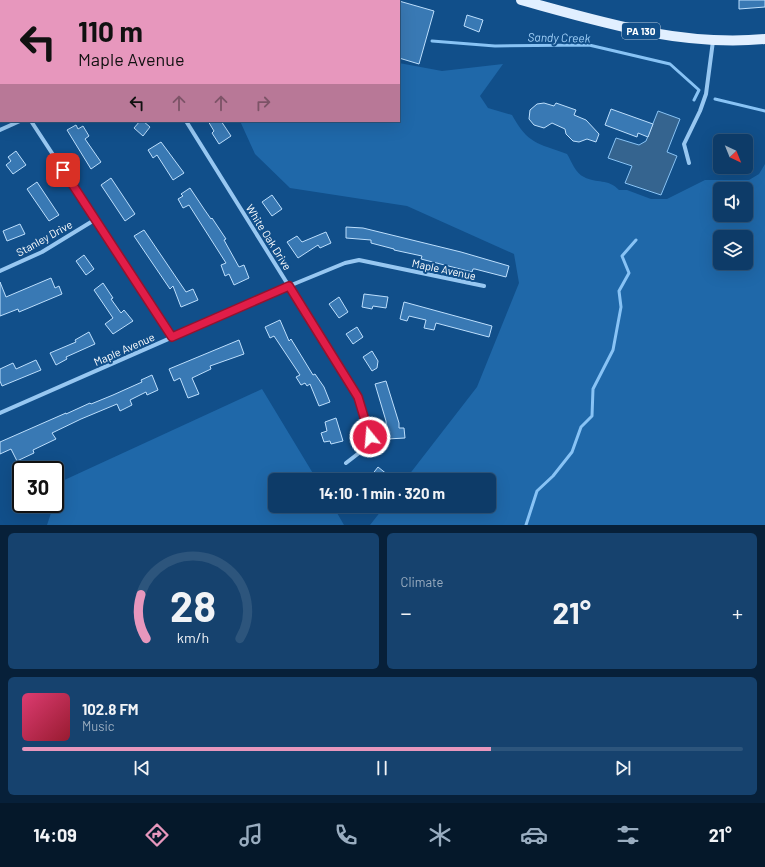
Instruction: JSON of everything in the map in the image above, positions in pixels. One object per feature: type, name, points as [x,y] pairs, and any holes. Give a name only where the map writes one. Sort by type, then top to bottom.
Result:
[{"type":"main road","name":"PA 130","points":[[521,0],[609,25],[681,38],[713,40],[765,39]]},
{"type":"street","points":[[689,163],[684,144],[700,111],[706,94],[713,40]]},
{"type":"street","points":[[0,130],[18,122]]},
{"type":"street","points":[[32,122],[172,337]]},
{"type":"street","name":"White Oak Drive","points":[[187,122],[358,397],[370,437],[368,446],[346,463]]},
{"type":"street","name":"Stanley Drive","points":[[0,271],[42,252],[96,219]]},
{"type":"street","name":"Maple Avenue","points":[[0,413],[289,286],[345,263],[359,260],[484,286]]},
{"type":"shaded area","points":[[400,63],[442,71],[503,64],[480,96],[488,108],[512,115],[523,132],[534,141],[567,154],[578,173],[581,175],[589,179],[607,182],[619,190],[627,190],[651,199],[667,199],[705,180],[749,180],[759,174],[765,164],[765,525],[370,525],[379,513],[496,513],[496,473],[410,473],[477,387],[519,283],[514,254],[407,206],[290,188],[255,154],[240,122],[400,122]]},
{"type":"shaded area","points":[[658,111],[680,119],[667,152],[677,156],[661,195],[625,183],[632,166],[608,158],[616,138],[639,145],[646,141]]},
{"type":"shaded area","points":[[262,389],[313,473],[268,473],[268,513],[337,513],[344,525],[47,525],[51,513],[64,513],[64,480]]},
{"type":"building","points":[[739,0],[765,0],[765,7],[739,9]]},
{"type":"building","points":[[400,1],[434,11],[419,64],[400,58]]},
{"type":"building","points":[[467,15],[483,20],[479,32],[464,26]]},
{"type":"building","points":[[544,103],[554,106],[556,103],[576,110],[574,115],[586,120],[599,134],[596,142],[587,139],[579,142],[573,141],[566,134],[565,129],[552,123],[544,128],[534,125],[529,119],[530,110],[537,104]]},
{"type":"building","points":[[611,109],[653,124],[648,137],[638,133],[637,137],[605,125]]},
{"type":"building","points":[[139,122],[144,122],[150,127],[143,136],[134,128]]},
{"type":"building","points":[[209,122],[222,122],[231,136],[219,144],[212,133],[214,131]]},
{"type":"building","points":[[76,125],[78,129],[83,126],[89,136],[85,139],[101,162],[91,169],[67,130]]},
{"type":"building","points":[[161,142],[184,173],[173,180],[157,155],[153,158],[148,150]]},
{"type":"building","points":[[16,151],[26,165],[13,174],[6,165],[11,161],[8,157]]},
{"type":"building","points":[[111,178],[135,214],[125,221],[101,185]]},
{"type":"building","points":[[37,182],[59,215],[49,221],[27,189]]},
{"type":"building","points":[[190,188],[226,239],[224,240],[239,267],[244,265],[249,278],[234,285],[229,274],[225,276],[221,265],[226,263],[189,205],[183,208],[178,199],[183,196],[181,194]]},
{"type":"building","points":[[272,195],[282,209],[272,216],[262,202]]},
{"type":"building","points":[[20,224],[25,234],[7,241],[3,231]]},
{"type":"building","points":[[346,227],[363,228],[461,252],[509,266],[506,277],[475,269],[473,269],[472,272],[421,259],[422,256],[371,243],[371,240],[346,238]]},
{"type":"building","points":[[144,230],[186,292],[193,289],[198,300],[181,307],[173,286],[170,289],[134,236]]},
{"type":"building","points":[[326,232],[331,243],[320,248],[318,245],[298,258],[287,242],[297,236],[302,242]]},
{"type":"building","points":[[84,255],[94,269],[86,275],[76,261]]},
{"type":"building","points":[[51,278],[55,288],[59,286],[62,294],[19,312],[18,309],[0,316],[0,282],[6,297]]},
{"type":"building","points":[[103,283],[113,298],[111,299],[121,313],[124,310],[133,321],[113,334],[105,324],[113,318],[94,290]]},
{"type":"building","points":[[364,294],[388,297],[386,308],[373,306],[372,309],[362,307]]},
{"type":"building","points":[[339,297],[348,312],[339,318],[329,304]]},
{"type":"building","points":[[404,302],[492,326],[489,337],[436,323],[434,330],[424,328],[426,320],[409,316],[407,321],[400,319]]},
{"type":"building","points":[[280,320],[289,341],[291,339],[313,375],[315,374],[324,387],[330,402],[319,406],[310,384],[307,386],[305,383],[301,385],[296,377],[300,375],[274,336],[270,338],[265,327]]},
{"type":"building","points":[[357,327],[363,337],[353,344],[346,334]]},
{"type":"building","points":[[89,332],[95,344],[66,357],[67,359],[56,365],[50,353],[76,342],[75,340]]},
{"type":"building","points":[[239,340],[244,354],[210,366],[211,369],[192,378],[199,394],[188,398],[180,378],[174,381],[169,369]]},
{"type":"building","points":[[372,351],[378,361],[377,368],[372,371],[363,357]]},
{"type":"building","points":[[36,360],[41,370],[2,386],[0,381],[0,369],[13,363],[16,369]]},
{"type":"building","points":[[152,375],[158,390],[147,395],[146,392],[130,400],[132,405],[120,411],[117,404],[52,433],[56,439],[33,450],[34,453],[17,461],[11,449],[0,454],[0,442],[90,403],[91,404],[113,395],[142,382],[141,380]]},
{"type":"building","points":[[386,381],[399,423],[399,428],[404,428],[405,438],[387,439],[386,421],[375,384]]},
{"type":"building","points":[[336,418],[343,441],[331,444],[330,441],[324,442],[321,433],[327,431],[325,422]]},
{"type":"building","points":[[378,467],[386,473],[373,473]]},
{"type":"waterway","name":"Sandy Creek","points":[[432,41],[495,46],[589,45],[670,64],[699,90],[694,100]]},
{"type":"waterway","name":"Sandy Creek","points":[[715,99],[765,111]]},
{"type":"waterway","points":[[526,525],[537,491],[553,476],[572,452],[581,427],[592,416],[593,389],[613,350],[621,307],[619,291],[629,273],[622,256],[636,240]]},
{"type":"route","points":[[63,170],[172,337],[289,286],[358,397],[370,437]]}]
